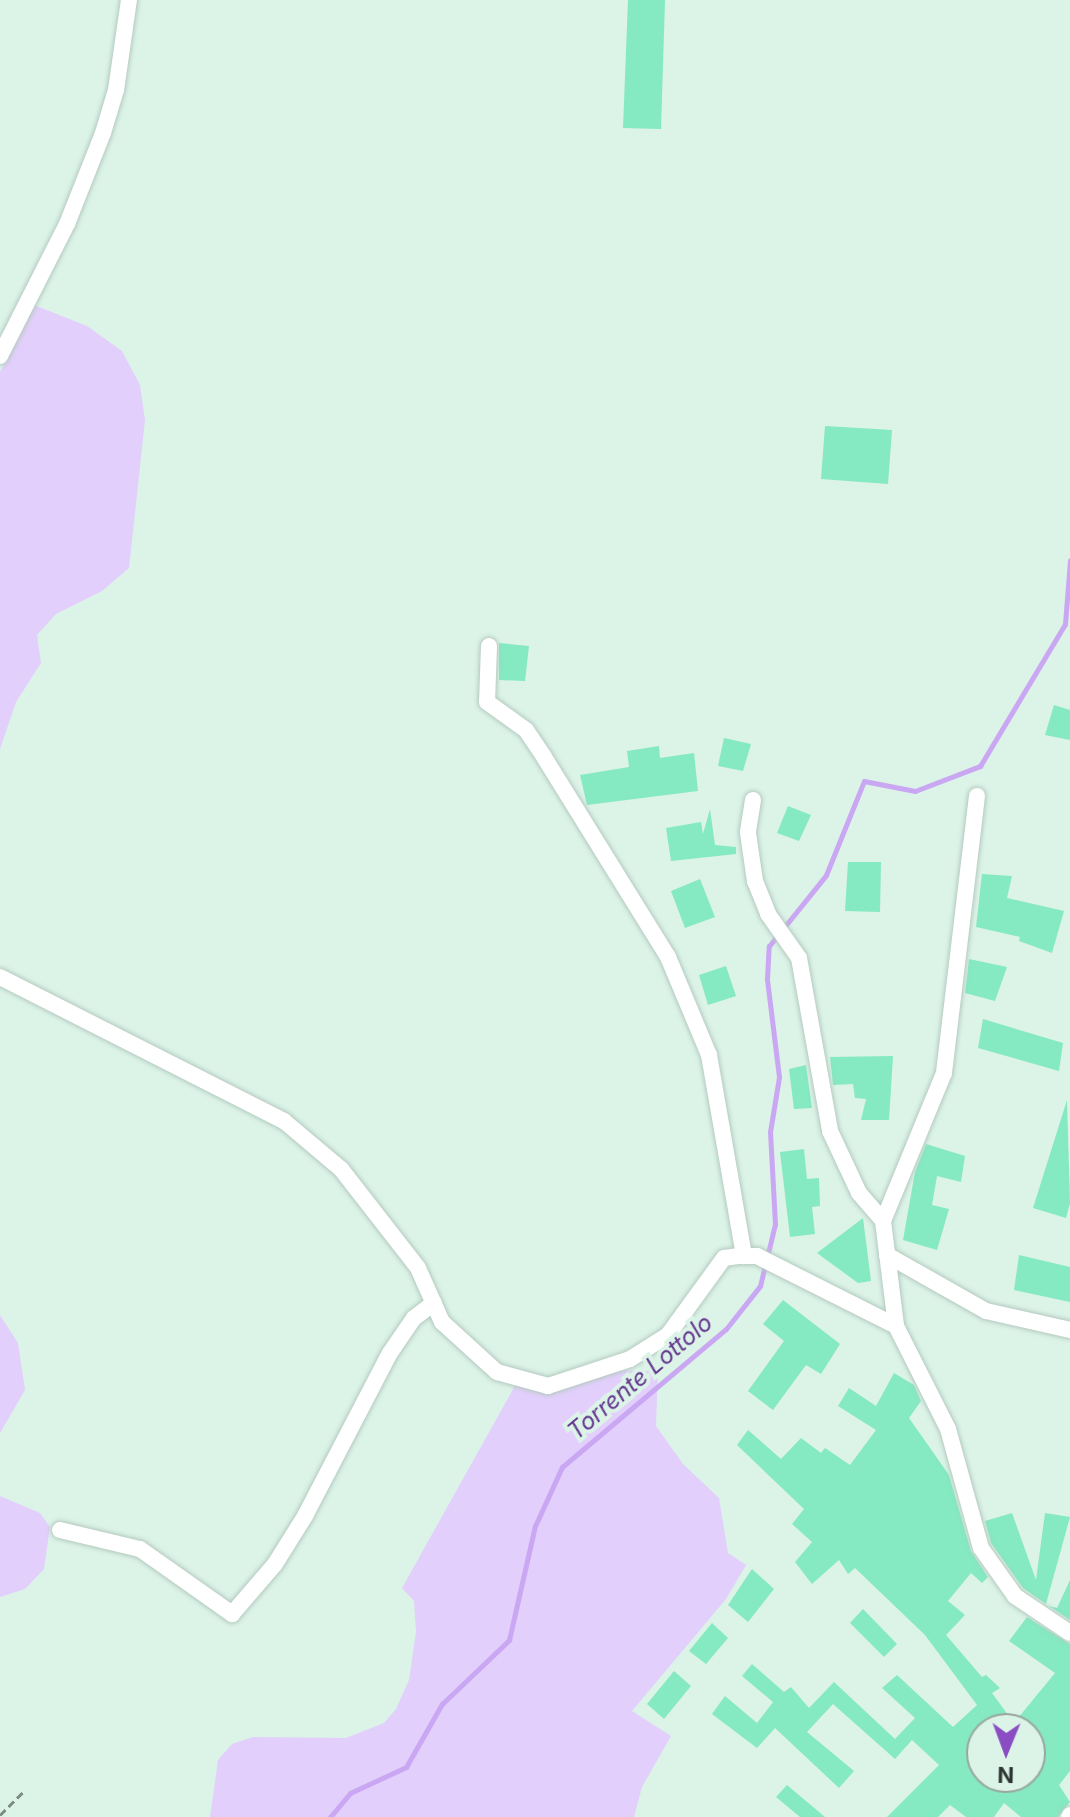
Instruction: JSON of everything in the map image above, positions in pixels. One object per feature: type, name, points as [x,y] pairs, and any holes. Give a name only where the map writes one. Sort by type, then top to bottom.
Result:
[{"type":"street","points":[[0,356],[67,224],[103,133],[116,90],[129,0]]},
{"type":"street","points":[[489,646],[487,702],[526,730],[668,957],[709,1055],[750,1256]]},
{"type":"street","points":[[977,796],[944,1073],[883,1221],[896,1326],[948,1429],[981,1548],[1015,1596],[1070,1633]]},
{"type":"street","points":[[753,800],[748,833],[755,881],[768,914],[799,958],[830,1131],[859,1193],[883,1221]]},
{"type":"street","points":[[0,977],[284,1121],[341,1169],[418,1268],[442,1322],[497,1372],[548,1386],[630,1359],[668,1335],[724,1258],[750,1256],[778,1267],[896,1326]]},
{"type":"street","points":[[887,1255],[986,1311],[1070,1330]]},
{"type":"street","points":[[60,1530],[140,1549],[232,1614],[275,1564],[305,1516],[390,1353],[414,1318],[434,1303]]},
{"type":"path","points":[[0,1815],[24,1791]]},
{"type":"shaded area","points":[[34,305],[87,326],[122,351],[140,385],[145,420],[129,568],[102,591],[56,614],[37,635],[41,663],[16,702],[0,749],[0,372]]},
{"type":"shaded area","points":[[0,1315],[18,1343],[25,1390],[0,1433]]},
{"type":"shaded area","points":[[597,1370],[658,1371],[656,1426],[683,1464],[719,1498],[728,1553],[746,1565],[726,1599],[632,1711],[671,1736],[642,1787],[634,1817],[210,1817],[218,1760],[232,1744],[253,1737],[346,1738],[384,1723],[396,1709],[409,1680],[416,1632],[414,1601],[402,1588],[516,1384]]},
{"type":"shaded area","points":[[0,1496],[40,1513],[50,1527],[44,1569],[25,1589],[0,1597]]},
{"type":"building","points":[[628,0],[665,0],[661,129],[623,128]]},
{"type":"building","points":[[825,426],[892,430],[888,484],[821,479]]},
{"type":"building","points":[[499,643],[529,646],[525,681],[499,680]]},
{"type":"building","points":[[1054,705],[1070,710],[1070,740],[1045,735]]},
{"type":"building","points":[[724,738],[751,744],[743,771],[718,766]]},
{"type":"building","points":[[659,746],[660,758],[694,753],[698,791],[587,805],[580,775],[629,767],[627,751]]},
{"type":"building","points":[[788,806],[811,815],[799,841],[777,833]]},
{"type":"building","points":[[710,809],[715,845],[736,847],[736,854],[671,861],[666,828],[701,822],[703,834]]},
{"type":"building","points":[[848,862],[881,862],[880,912],[845,911]]},
{"type":"building","points":[[982,874],[1012,876],[1007,898],[1064,911],[1052,953],[1019,941],[1020,937],[976,927]]},
{"type":"building","points":[[700,879],[715,917],[685,928],[671,891]]},
{"type":"building","points":[[969,959],[1007,967],[995,1001],[965,993]]},
{"type":"building","points":[[726,966],[736,996],[708,1005],[699,975]]},
{"type":"building","points":[[983,1019],[1063,1043],[1059,1071],[978,1048]]},
{"type":"building","points":[[893,1056],[889,1120],[861,1120],[866,1099],[855,1098],[853,1084],[833,1085],[830,1057]]},
{"type":"building","points":[[806,1065],[812,1108],[794,1109],[789,1069]]},
{"type":"building","points":[[1067,1100],[1070,1203],[1066,1218],[1033,1208]]},
{"type":"building","points":[[926,1144],[965,1156],[961,1182],[937,1176],[932,1205],[949,1209],[937,1250],[903,1240],[915,1172]]},
{"type":"building","points":[[804,1149],[807,1179],[819,1178],[820,1206],[812,1207],[815,1234],[790,1237],[780,1152]]},
{"type":"building","points":[[863,1218],[871,1281],[858,1283],[817,1253]]},
{"type":"building","points":[[1019,1255],[1070,1267],[1070,1302],[1014,1290]]},
{"type":"building","points":[[783,1300],[840,1344],[821,1374],[806,1365],[773,1410],[748,1391],[784,1341],[763,1324]]},
{"type":"building","points":[[894,1373],[914,1385],[921,1401],[909,1418],[949,1475],[971,1551],[988,1577],[982,1583],[971,1573],[948,1601],[965,1615],[946,1635],[982,1677],[986,1675],[1000,1688],[992,1693],[1007,1713],[968,1713],[977,1705],[925,1635],[855,1568],[848,1574],[839,1560],[812,1584],[795,1562],[812,1542],[792,1524],[804,1509],[737,1445],[748,1430],[781,1459],[801,1438],[821,1453],[825,1448],[850,1465],[876,1430],[838,1406],[849,1388],[876,1406]]},
{"type":"building","points":[[1012,1513],[1036,1580],[1045,1513],[1070,1517],[1046,1604],[1023,1588],[991,1543],[985,1521]]},
{"type":"building","points":[[752,1569],[774,1589],[748,1622],[728,1605]]},
{"type":"building","points":[[1070,1580],[1070,1620],[1049,1606],[1057,1608]]},
{"type":"building","points":[[863,1609],[897,1644],[884,1657],[850,1623]]},
{"type":"building","points":[[1027,1617],[1070,1644],[1070,1771],[1059,1785],[1070,1802],[1058,1817],[1021,1817],[1004,1803],[994,1817],[966,1817],[950,1805],[938,1817],[887,1817],[939,1765],[912,1740],[895,1759],[833,1704],[807,1732],[854,1771],[839,1788],[775,1728],[757,1748],[712,1714],[725,1696],[757,1723],[773,1702],[742,1676],[752,1664],[784,1692],[791,1687],[809,1708],[834,1682],[895,1739],[915,1718],[882,1688],[897,1675],[953,1727],[966,1715],[966,1793],[1046,1793],[1046,1713],[1022,1713],[1055,1673],[1009,1641]]},
{"type":"building","points":[[712,1623],[728,1638],[706,1664],[689,1651]]},
{"type":"building","points":[[674,1671],[691,1686],[664,1719],[647,1704]]},
{"type":"building","points":[[787,1785],[825,1817],[800,1817],[776,1797]]},
{"type":"waterway","name":"Torrente Lottolo","points":[[330,1817],[350,1793],[406,1767],[442,1704],[509,1640],[535,1526],[562,1467],[726,1329],[760,1286],[775,1224],[770,1132],[779,1077],[767,979],[769,946],[826,875],[864,781],[915,791],[980,766],[1065,624],[1070,560]]}]
